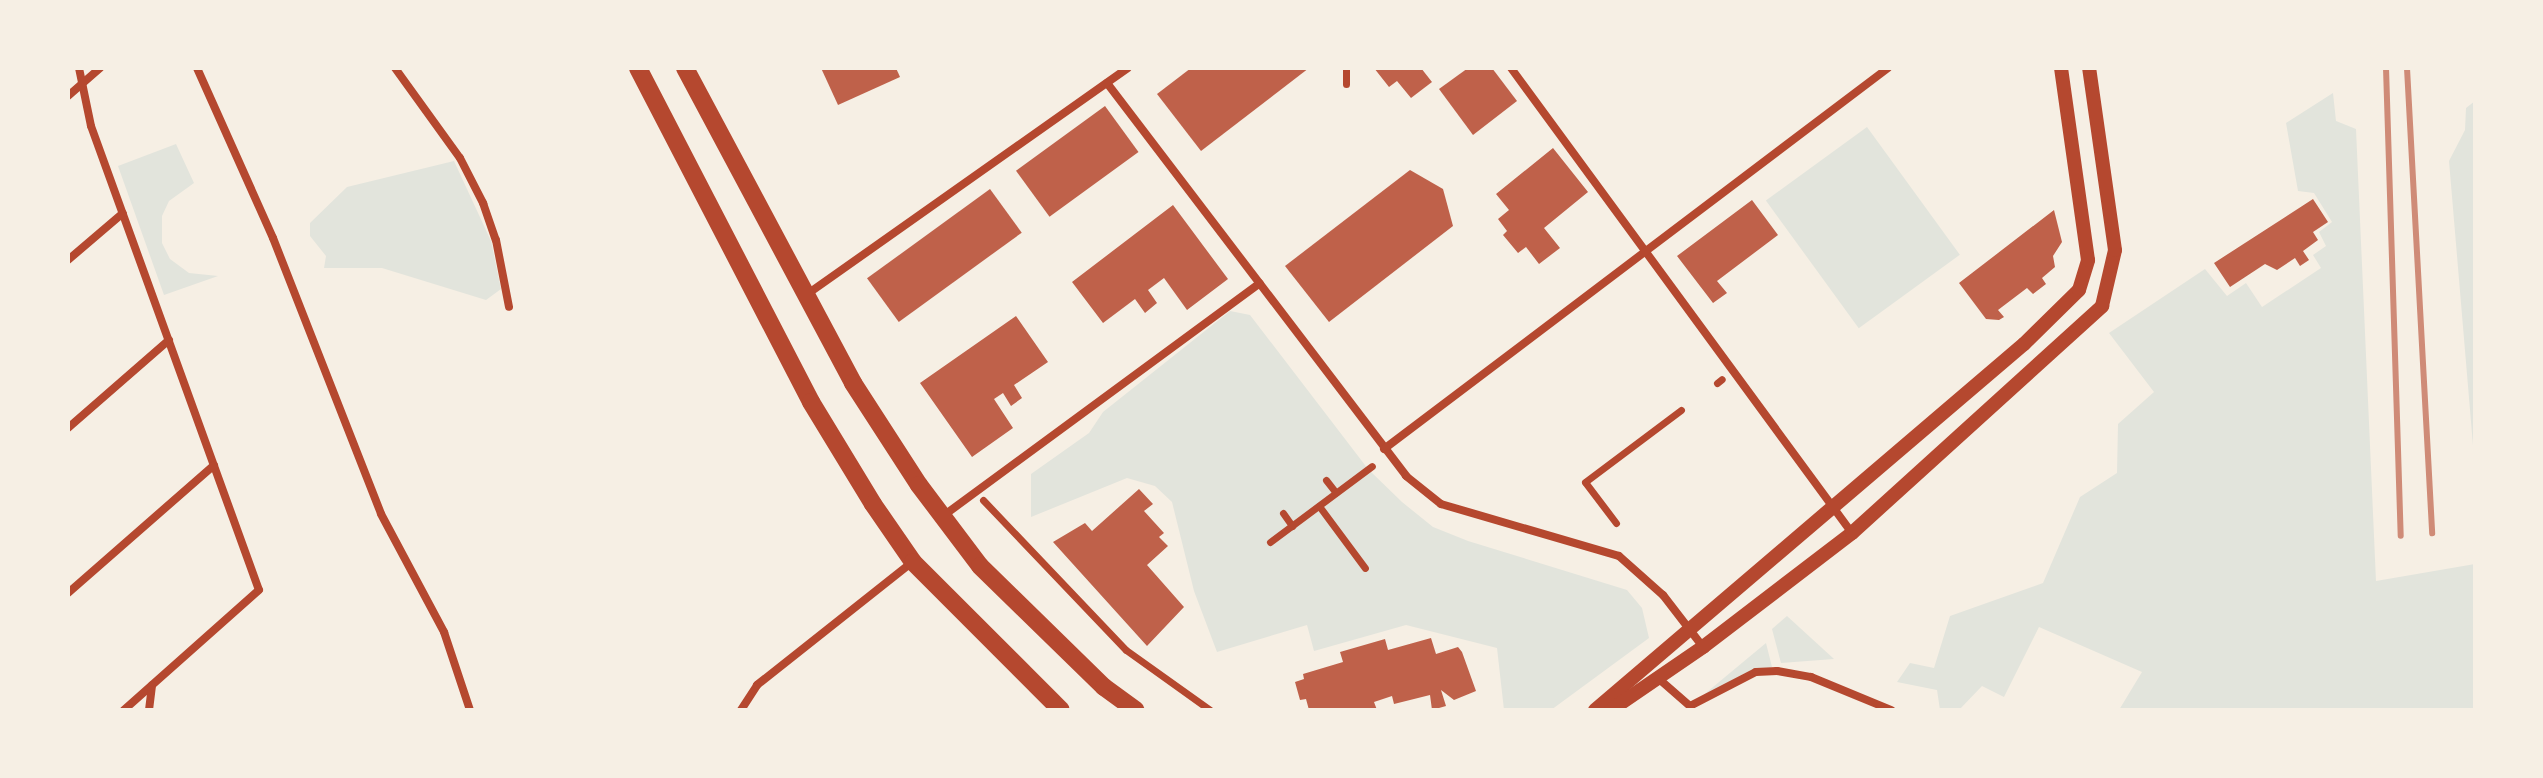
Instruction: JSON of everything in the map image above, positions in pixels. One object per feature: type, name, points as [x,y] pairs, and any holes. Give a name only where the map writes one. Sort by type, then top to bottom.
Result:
[{"type":"main road","points":[[638,68],[811,402],[913,562],[1061,710]]},
{"type":"main road","points":[[685,68],[853,383],[943,517],[980,566],[1104,687],[1136,710]]},
{"type":"street","points":[[79,68],[91,126],[259,590],[124,710]]},
{"type":"street","points":[[68,96],[100,68]]},
{"type":"street","points":[[197,68],[273,238],[381,514],[444,632],[470,710]]},
{"type":"street","points":[[395,68],[460,158],[483,203],[496,240],[509,307]]},
{"type":"street","points":[[806,295],[1128,68]]},
{"type":"street","points":[[1346,68],[1346,84]]},
{"type":"street","points":[[1511,68],[1649,251],[1852,533]]},
{"type":"street","points":[[1384,449],[1888,68]]},
{"type":"street","points":[[1595,710],[1687,627],[1832,508],[2059,312],[2079,290],[2088,260],[2061,68]]},
{"type":"street","points":[[1611,710],[1703,647],[1852,533],[2084,327],[2102,306],[2112,274],[2115,250],[2089,68]]},
{"type":"street","points":[[1107,83],[1406,476],[1441,504],[1619,556],[1663,595],[1703,647]]},
{"type":"street","points":[[68,260],[123,213]]},
{"type":"street","points":[[943,517],[1260,283]]},
{"type":"street","points":[[68,428],[169,340]]},
{"type":"street","points":[[1616,523],[1585,482],[1681,410]]},
{"type":"street","points":[[68,593],[214,465]]},
{"type":"street","points":[[1270,542],[1372,466]]},
{"type":"street","points":[[1326,480],[1336,493]]},
{"type":"street","points":[[983,500],[1126,650],[1210,710]]},
{"type":"street","points":[[1319,506],[1365,568]]},
{"type":"street","points":[[1283,513],[1292,526]]},
{"type":"street","points":[[741,710],[757,685],[913,562]]},
{"type":"street","points":[[1659,679],[1690,706],[1756,672],[1777,671],[1811,677],[1891,710]]},
{"type":"street","points":[[149,710],[152,685]]},
{"type":"shaded area","points":[[2333,93],[2336,121],[2356,129],[2376,581],[2475,564],[2475,710],[2119,710],[2142,672],[2039,627],[2004,697],[1982,686],[1959,710],[1940,710],[1937,690],[1897,682],[1910,663],[1934,668],[1950,616],[2043,583],[2080,497],[2117,473],[2118,424],[2154,392],[2109,333],[2205,269],[2227,296],[2246,283],[2262,307],[2321,268],[2313,255],[2326,246],[2319,232],[2332,222],[2314,193],[2298,191],[2286,123]]},
{"type":"shaded area","points":[[2475,101],[2475,469],[2449,161],[2465,130],[2466,108]]},
{"type":"shaded area","points":[[1867,127],[1960,255],[1859,328],[1766,200]]},
{"type":"shaded area","points":[[176,144],[194,183],[169,201],[162,216],[162,243],[170,259],[189,273],[218,276],[164,295],[118,166]]},
{"type":"shaded area","points":[[454,161],[491,241],[501,289],[486,300],[382,268],[324,268],[326,256],[310,236],[310,223],[347,187]]},
{"type":"shaded area","points":[[1230,311],[1250,315],[1368,469],[1433,527],[1468,541],[1627,590],[1642,608],[1649,638],[1551,710],[1504,710],[1497,648],[1406,625],[1314,651],[1307,625],[1217,652],[1194,591],[1172,502],[1155,486],[1127,478],[1031,517],[1031,474],[1089,433],[1103,412]]},
{"type":"shaded area","points":[[1787,616],[1834,659],[1781,663],[1772,629]]},
{"type":"shaded area","points":[[1766,643],[1772,667],[1701,697]]},
{"type":"building","points":[[821,68],[896,68],[900,77],[838,105]]},
{"type":"building","points":[[1191,68],[1309,68],[1201,151],[1157,94]]},
{"type":"building","points":[[1374,68],[1421,68],[1432,82],[1411,98],[1397,81],[1389,87]]},
{"type":"building","points":[[1468,68],[1492,68],[1517,101],[1473,135],[1439,89]]},
{"type":"building","points":[[1105,106],[1139,152],[1050,217],[1016,171]]},
{"type":"building","points":[[1553,148],[1588,192],[1544,228],[1560,248],[1539,264],[1526,247],[1518,253],[1503,235],[1507,231],[1498,219],[1509,210],[1496,194]]},
{"type":"building","points":[[1410,170],[1443,189],[1453,226],[1329,322],[1285,266]]},
{"type":"building","points":[[990,189],[1022,233],[899,322],[867,278]]},
{"type":"building","points":[[2313,199],[2328,222],[2313,232],[2318,240],[2303,251],[2309,260],[2300,266],[2295,258],[2277,270],[2265,264],[2230,287],[2214,263]]},
{"type":"building","points":[[1752,200],[1778,235],[1717,281],[1727,293],[1713,303],[1677,256]]},
{"type":"building","points":[[1173,205],[1228,279],[1187,310],[1164,278],[1148,290],[1157,303],[1145,313],[1135,299],[1103,323],[1072,282]]},
{"type":"building","points":[[2054,210],[2062,242],[2053,256],[2055,267],[2042,278],[2046,284],[2033,294],[2027,288],[1998,310],[2004,317],[1999,320],[1986,319],[1959,283]]},
{"type":"building","points":[[1016,316],[1048,362],[1014,385],[1022,398],[1011,406],[1003,393],[994,399],[1013,428],[972,457],[920,383]]},
{"type":"building","points":[[1139,489],[1153,504],[1144,511],[1164,533],[1159,537],[1168,546],[1147,565],[1184,607],[1147,646],[1053,542],[1085,523],[1092,531]]},
{"type":"building","points":[[1431,638],[1436,654],[1458,647],[1476,691],[1454,700],[1441,690],[1446,706],[1432,710],[1430,695],[1394,704],[1392,696],[1374,702],[1377,710],[1309,710],[1306,699],[1300,700],[1295,682],[1304,679],[1303,674],[1343,662],[1340,652],[1385,639],[1388,650]]},
{"type":"railway","points":[[2386,68],[2401,536]]},
{"type":"railway","points":[[2407,68],[2432,533]]}]
